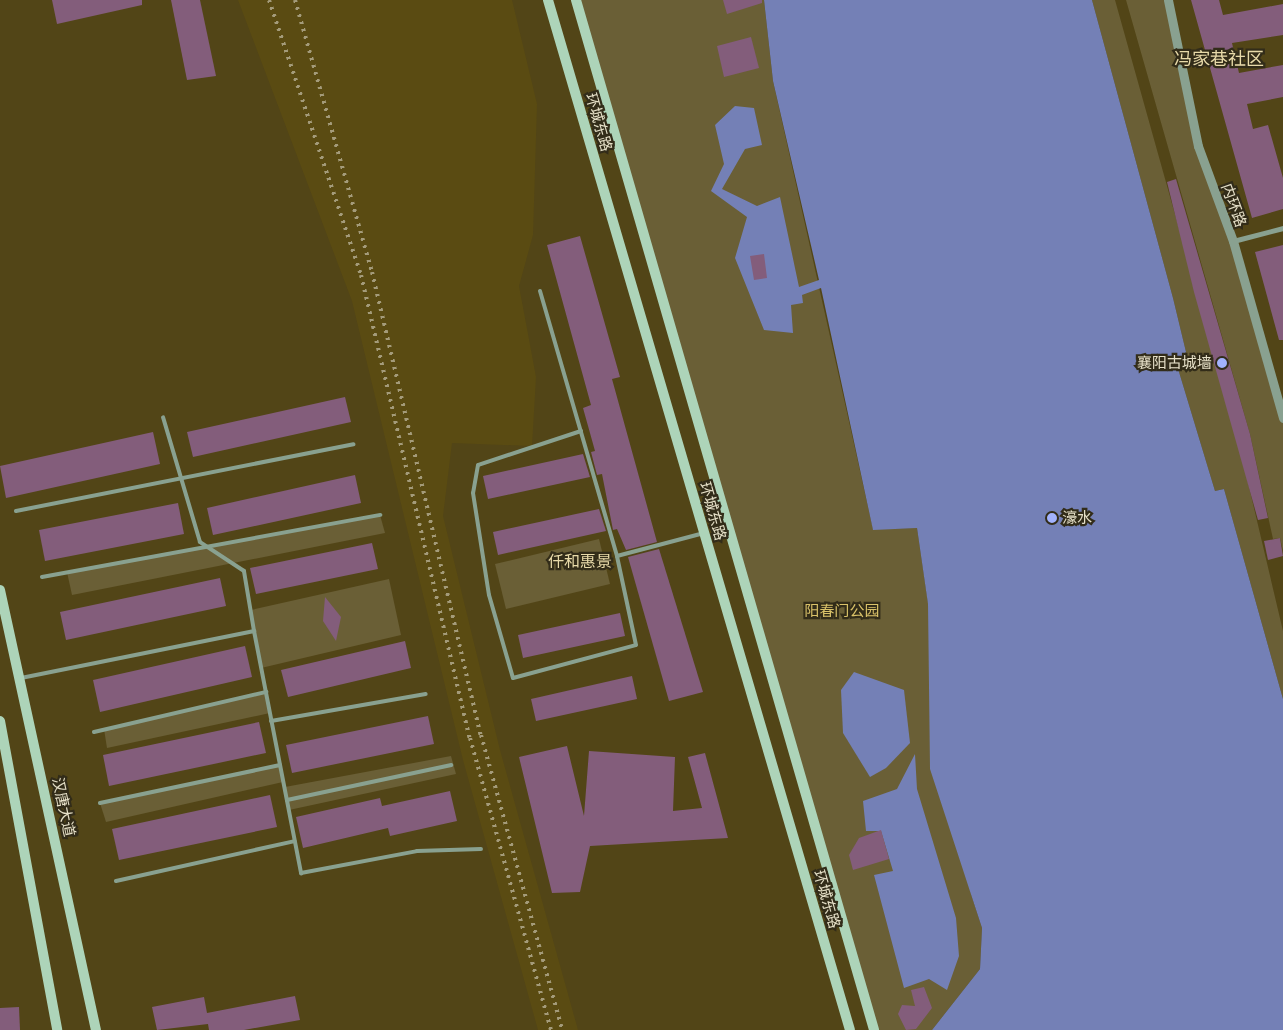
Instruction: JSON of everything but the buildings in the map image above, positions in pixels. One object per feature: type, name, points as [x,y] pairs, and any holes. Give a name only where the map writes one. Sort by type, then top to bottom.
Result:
[{"type":"main road","name":"环城东路","points":[[548,0],[850,1030]]},
{"type":"main road","name":"环城东路","points":[[576,0],[874,1030]]},
{"type":"main road","name":"汉唐大道","points":[[0,590],[21,678],[96,1030]]},
{"type":"main road","points":[[0,721],[57,1030]]},
{"type":"street","name":"内环路","points":[[1168,0],[1198,146],[1232,241],[1283,418]]},
{"type":"street","points":[[1232,241],[1283,228]]},
{"type":"lane","points":[[540,291],[581,431],[617,556],[636,645],[514,678],[489,595],[473,493],[478,466],[581,431]]},
{"type":"lane","points":[[163,417],[200,542],[244,571],[301,872],[417,852],[481,848]]},
{"type":"lane","points":[[16,511],[353,444]]},
{"type":"lane","points":[[42,577],[209,548],[380,515]]},
{"type":"lane","points":[[617,556],[704,533]]},
{"type":"lane","points":[[21,678],[254,631]]},
{"type":"lane","points":[[94,732],[266,692]]},
{"type":"lane","points":[[272,720],[426,694]]},
{"type":"lane","points":[[100,804],[280,765]]},
{"type":"lane","points":[[287,800],[451,765]]},
{"type":"lane","points":[[116,881],[295,841]]},
{"type":"shaded area","points":[[238,0],[512,0],[537,104],[533,235],[519,286],[536,377],[532,446],[452,443],[443,516],[500,750],[578,1030],[538,1030],[463,760],[352,301]]},
{"type":"green space","name":"阳春门公园","points":[[576,0],[764,0],[773,81],[873,529],[917,528],[971,894],[982,928],[980,969],[932,1030],[874,1030]]},
{"type":"green space","points":[[1092,0],[1115,0],[1237,436],[1283,631],[1283,699],[1224,489],[1215,491],[1176,362],[1186,352]]},
{"type":"green space","points":[[1126,0],[1168,0],[1198,146],[1233,241],[1283,418],[1283,551],[1280,538],[1273,539],[1250,434]]},
{"type":"green space","points":[[380,515],[385,533],[72,595],[67,572]]},
{"type":"green space","points":[[599,539],[610,584],[506,609],[495,564]]},
{"type":"green space","points":[[389,579],[401,635],[261,668],[251,610]]},
{"type":"green space","points":[[266,692],[270,713],[107,748],[104,729]]},
{"type":"green space","points":[[451,756],[456,774],[289,810],[285,787]]},
{"type":"green space","points":[[280,765],[283,782],[106,822],[100,803]]},
{"type":"water","name":"濠水","points":[[764,0],[1092,0],[1186,352],[1176,362],[1215,491],[1224,489],[1283,699],[1283,1030],[932,1030],[980,969],[982,928],[930,769],[928,604],[917,528],[873,530],[821,288],[802,295],[803,303],[791,305],[793,333],[764,330],[735,258],[747,217],[711,191],[724,164],[715,125],[735,106],[754,108],[762,145],[745,149],[722,189],[757,206],[780,197],[799,287],[819,280],[773,81]]},
{"type":"water","points":[[854,672],[904,690],[910,743],[886,768],[870,777],[843,733],[841,690]]},
{"type":"water","points":[[915,754],[917,789],[956,918],[959,956],[947,990],[929,979],[904,988],[874,875],[893,871],[881,831],[866,831],[863,801],[897,789]]},
{"type":"railway","points":[[269,0],[361,275],[470,738],[551,1030]]},
{"type":"railway","points":[[295,0],[372,272],[481,735],[562,1030]]},
{"type":"place","name":"襄阳古城墙","points":[[1222,363]]},
{"type":"place","name":"濠水","points":[[1052,518]]},
{"type":"district","name":"冯家巷社区","points":[[1219,59]]},
{"type":"district","name":"仟和惠景","points":[[580,562]]}]
